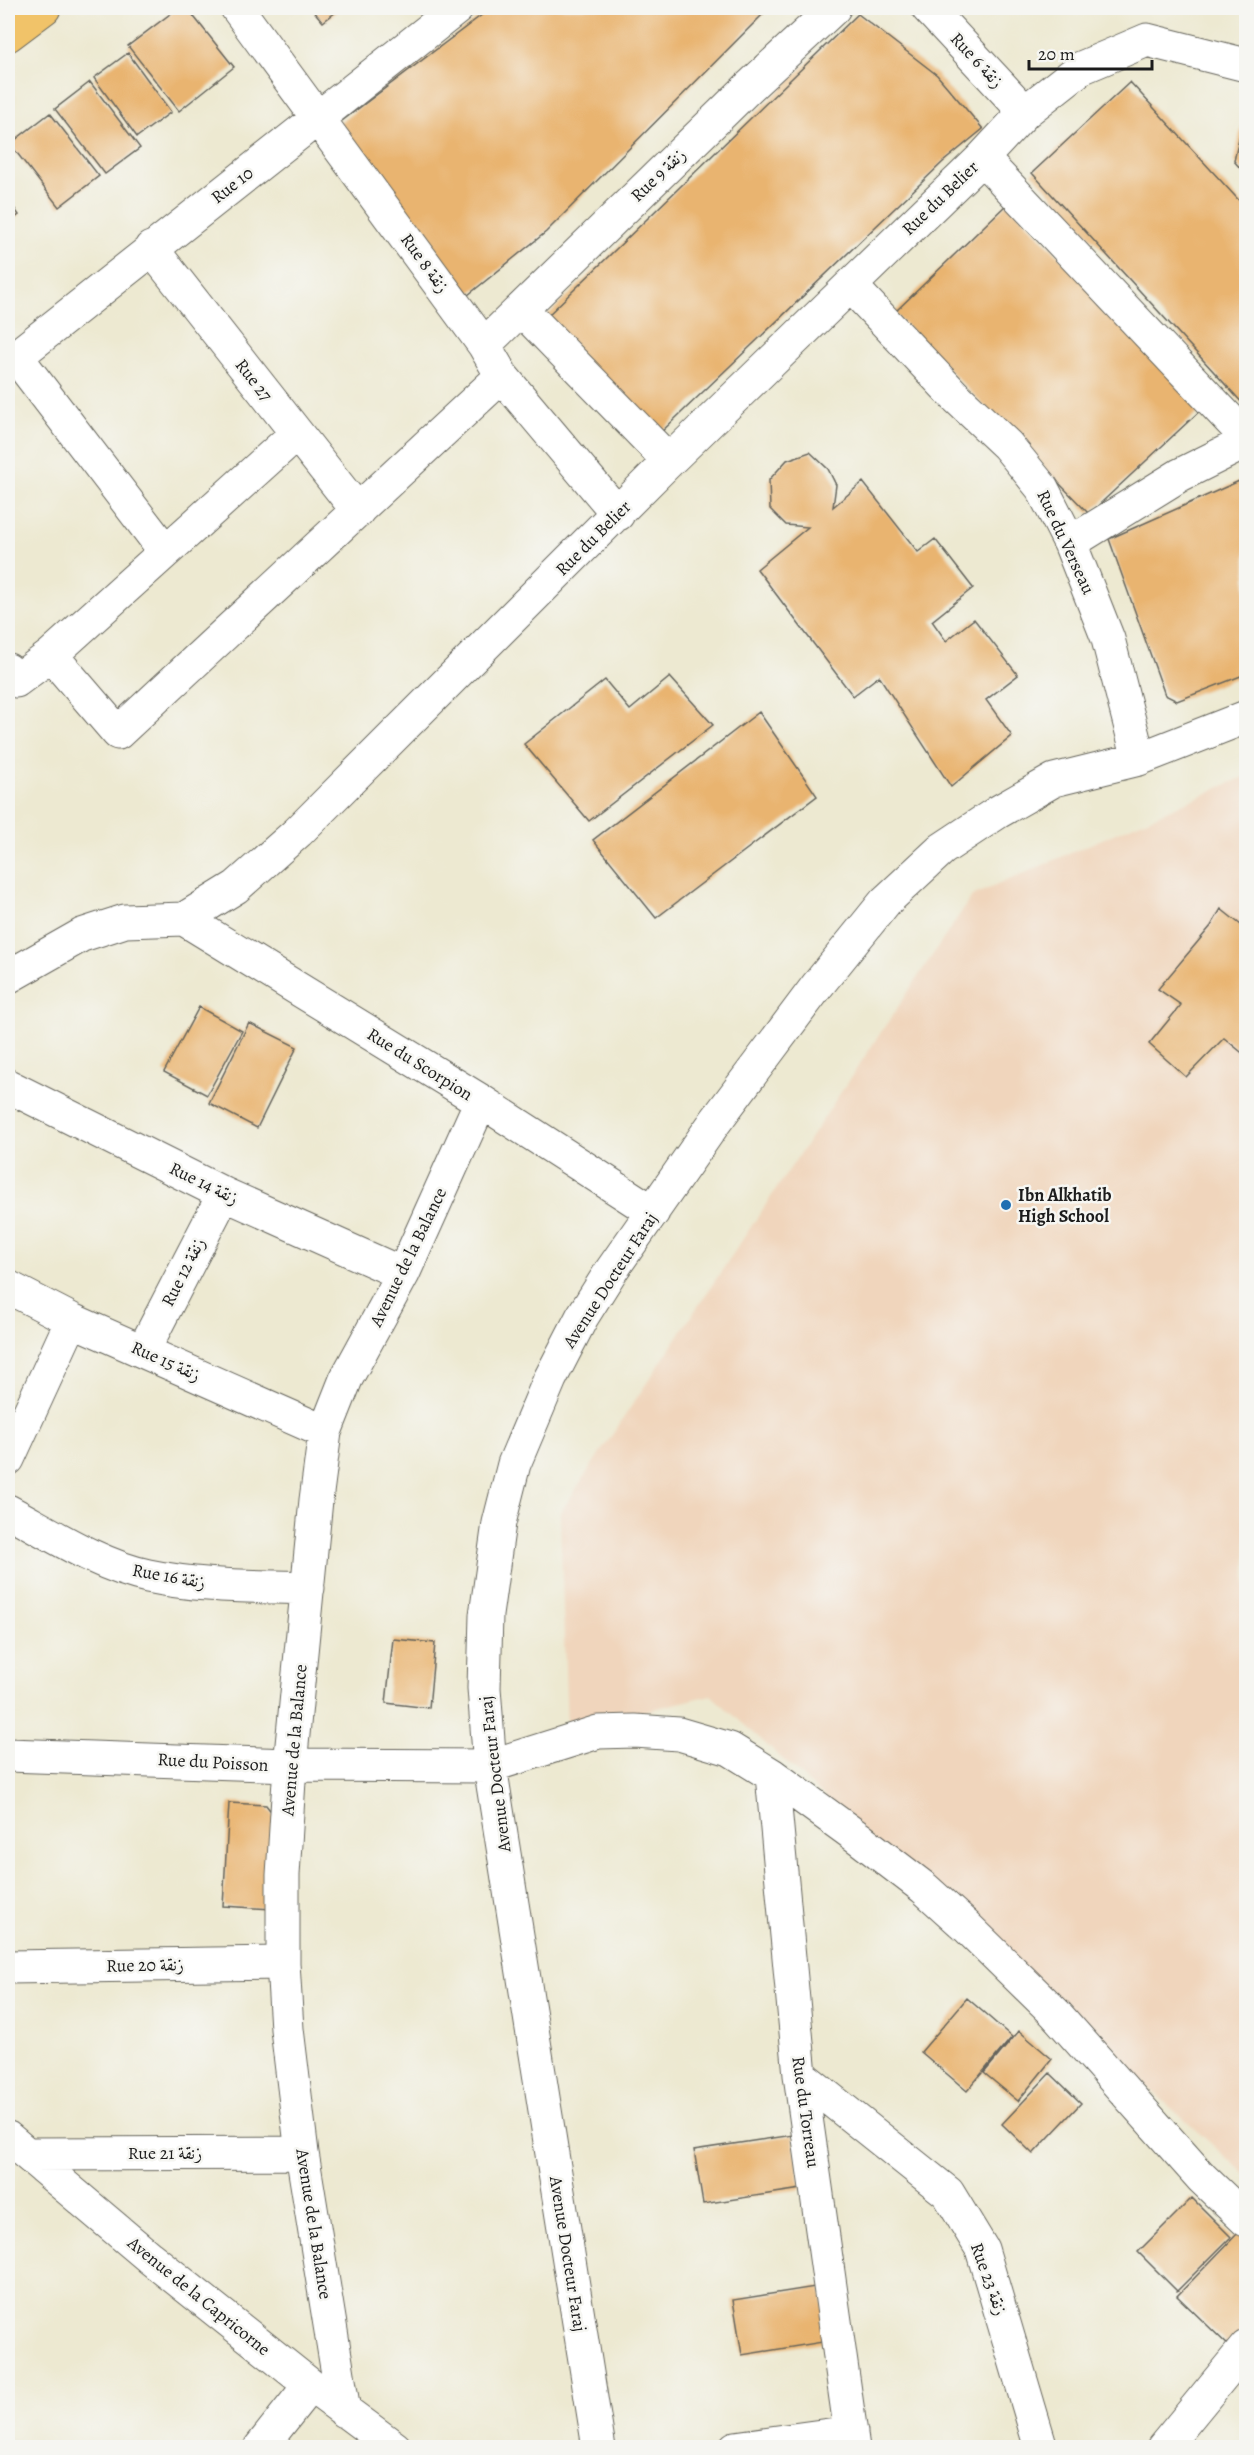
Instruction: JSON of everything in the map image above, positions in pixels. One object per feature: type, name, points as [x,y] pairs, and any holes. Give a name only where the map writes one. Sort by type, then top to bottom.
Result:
[{"type":"main road","points":[[8,35],[44,8]]},
{"type":"street","name":"Rue 8 زنقة","points":[[237,8],[484,345],[502,376],[618,514]]},
{"type":"street","name":"Rue 10","points":[[11,359],[457,8]]},
{"type":"street","name":"Rue 9 زنقة","points":[[484,345],[748,88],[834,8]]},
{"type":"street","name":"Rue 6 زنقة","points":[[928,8],[1025,112]]},
{"type":"street","name":"Rue du Belier","points":[[8,976],[82,935],[125,921],[184,919],[236,887],[298,832],[669,462],[982,158],[1025,112],[1081,68],[1147,40],[1246,65]]},
{"type":"street","points":[[982,158],[1246,440],[1180,475],[1070,543]]},
{"type":"street","name":"Rue 27","points":[[151,248],[358,511]]},
{"type":"street","name":"Rue du Verseau","points":[[850,286],[955,396],[1006,445],[1042,488],[1070,543],[1108,639],[1139,759]]},
{"type":"street","points":[[522,310],[669,462]]},
{"type":"street","points":[[11,359],[165,551]]},
{"type":"street","points":[[51,655],[118,733],[502,376]]},
{"type":"street","points":[[8,670],[16,681],[51,655],[296,434]]},
{"type":"street","name":"Avenue Docteur Faraj","points":[[599,2448],[490,1766],[484,1689],[486,1615],[499,1523],[514,1464],[550,1379],[582,1317],[611,1271],[715,1122],[816,986],[893,895],[942,849],[998,812],[1054,780],[1139,759],[1246,717]]},
{"type":"street","name":"Rue du Scorpion","points":[[184,919],[480,1101],[653,1212]]},
{"type":"street","name":"Rue 14 زنقة","points":[[8,1086],[224,1194],[403,1274]]},
{"type":"street","name":"Avenue de la Balance","points":[[344,2411],[302,2153],[287,2029],[283,1963],[283,1875],[290,1765],[316,1500],[325,1432],[346,1379],[403,1274],[480,1101]]},
{"type":"street","name":"Rue 12 زنقة","points":[[142,1351],[224,1194]]},
{"type":"street","name":"Rue 15 زنقة","points":[[8,1287],[72,1320],[325,1432]]},
{"type":"street","points":[[8,1459],[72,1320]]},
{"type":"street","name":"Rue 16 زنقة","points":[[8,1511],[117,1566],[148,1576],[201,1583],[308,1588]]},
{"type":"street","name":"Rue du Poisson","points":[[8,1755],[290,1765],[490,1766],[598,1732],[635,1731],[679,1734],[730,1749],[772,1775],[924,1888],[966,1926],[1055,2013],[1202,2178],[1246,2220]]},
{"type":"street","name":"Rue du Torreau","points":[[772,1775],[800,2075],[852,2440]]},
{"type":"street","name":"Rue 20 زنقة","points":[[8,1967],[283,1963]]},
{"type":"street","name":"Rue 23 زنقة","points":[[800,2075],[948,2193],[982,2249],[1041,2448]]},
{"type":"street","name":"Rue 21 زنقة","points":[[18,2146],[302,2153]]},
{"type":"street","name":"Avenue de la Capricorne","points":[[18,2146],[149,2257],[310,2385],[395,2448]]},
{"type":"street","points":[[1163,2448],[1246,2347]]},
{"type":"street","points":[[260,2448],[310,2385]]},
{"type":"street","points":[[735,2448],[852,2440]]},
{"type":"shaded area","name":"Ibn Alkhatib High School","points":[[1246,776],[1246,2175],[711,1695],[567,1730],[560,1513],[972,896]]},
{"type":"building","points":[[178,8],[187,8],[234,67],[179,111],[128,46]]},
{"type":"building","points":[[311,8],[341,8],[323,22]]},
{"type":"building","points":[[491,8],[769,8],[546,232],[468,295],[338,124]]},
{"type":"building","points":[[858,14],[937,75],[983,129],[943,162],[656,437],[542,321]]},
{"type":"building","points":[[128,53],[171,112],[137,137],[94,78]]},
{"type":"building","points":[[90,82],[140,148],[105,174],[55,109]]},
{"type":"building","points":[[1130,82],[1246,208],[1246,407],[1032,173]]},
{"type":"building","points":[[1246,107],[1246,175],[1234,161]]},
{"type":"building","points":[[50,113],[99,176],[59,207],[10,144]]},
{"type":"building","points":[[8,199],[19,215],[8,223]]},
{"type":"building","points":[[1008,203],[1204,407],[1089,514],[894,313]]},
{"type":"building","points":[[810,452],[828,469],[836,485],[833,507],[863,482],[918,552],[935,539],[973,588],[932,621],[946,641],[974,619],[1018,675],[986,700],[1012,736],[951,787],[879,676],[853,696],[757,569],[808,527],[786,525],[770,509],[769,480],[787,460]]},
{"type":"building","points":[[1246,478],[1246,674],[1177,701],[1165,695],[1109,539]]},
{"type":"building","points":[[670,677],[713,725],[589,821],[524,744],[605,680],[630,710]]},
{"type":"building","points":[[759,712],[817,796],[656,918],[593,840]]},
{"type":"building","points":[[1221,909],[1246,929],[1246,1056],[1224,1038],[1186,1077],[1149,1044],[1181,1005],[1158,989],[1211,926]]},
{"type":"building","points":[[199,1007],[242,1031],[207,1095],[164,1072]]},
{"type":"building","points":[[249,1023],[297,1047],[257,1128],[209,1103]]},
{"type":"building","points":[[393,1639],[435,1643],[429,1708],[386,1703]]},
{"type":"building","points":[[229,1803],[266,1805],[276,1818],[272,1909],[223,1906]]},
{"type":"building","points":[[967,1998],[1012,2037],[967,2091],[921,2052]]},
{"type":"building","points":[[1019,2031],[1052,2059],[1018,2101],[984,2073]]},
{"type":"building","points":[[1050,2073],[1081,2103],[1033,2154],[1002,2124]]},
{"type":"building","points":[[793,2135],[801,2189],[703,2204],[694,2150]]},
{"type":"building","points":[[1192,2198],[1231,2237],[1177,2291],[1138,2252]]},
{"type":"building","points":[[1239,2232],[1246,2239],[1246,2339],[1234,2351],[1177,2296]]},
{"type":"building","points":[[821,2286],[829,2341],[742,2355],[733,2300]]},
{"type":"place","name":"Ibn Alkhatib High School","points":[[1006,1205]]}]
